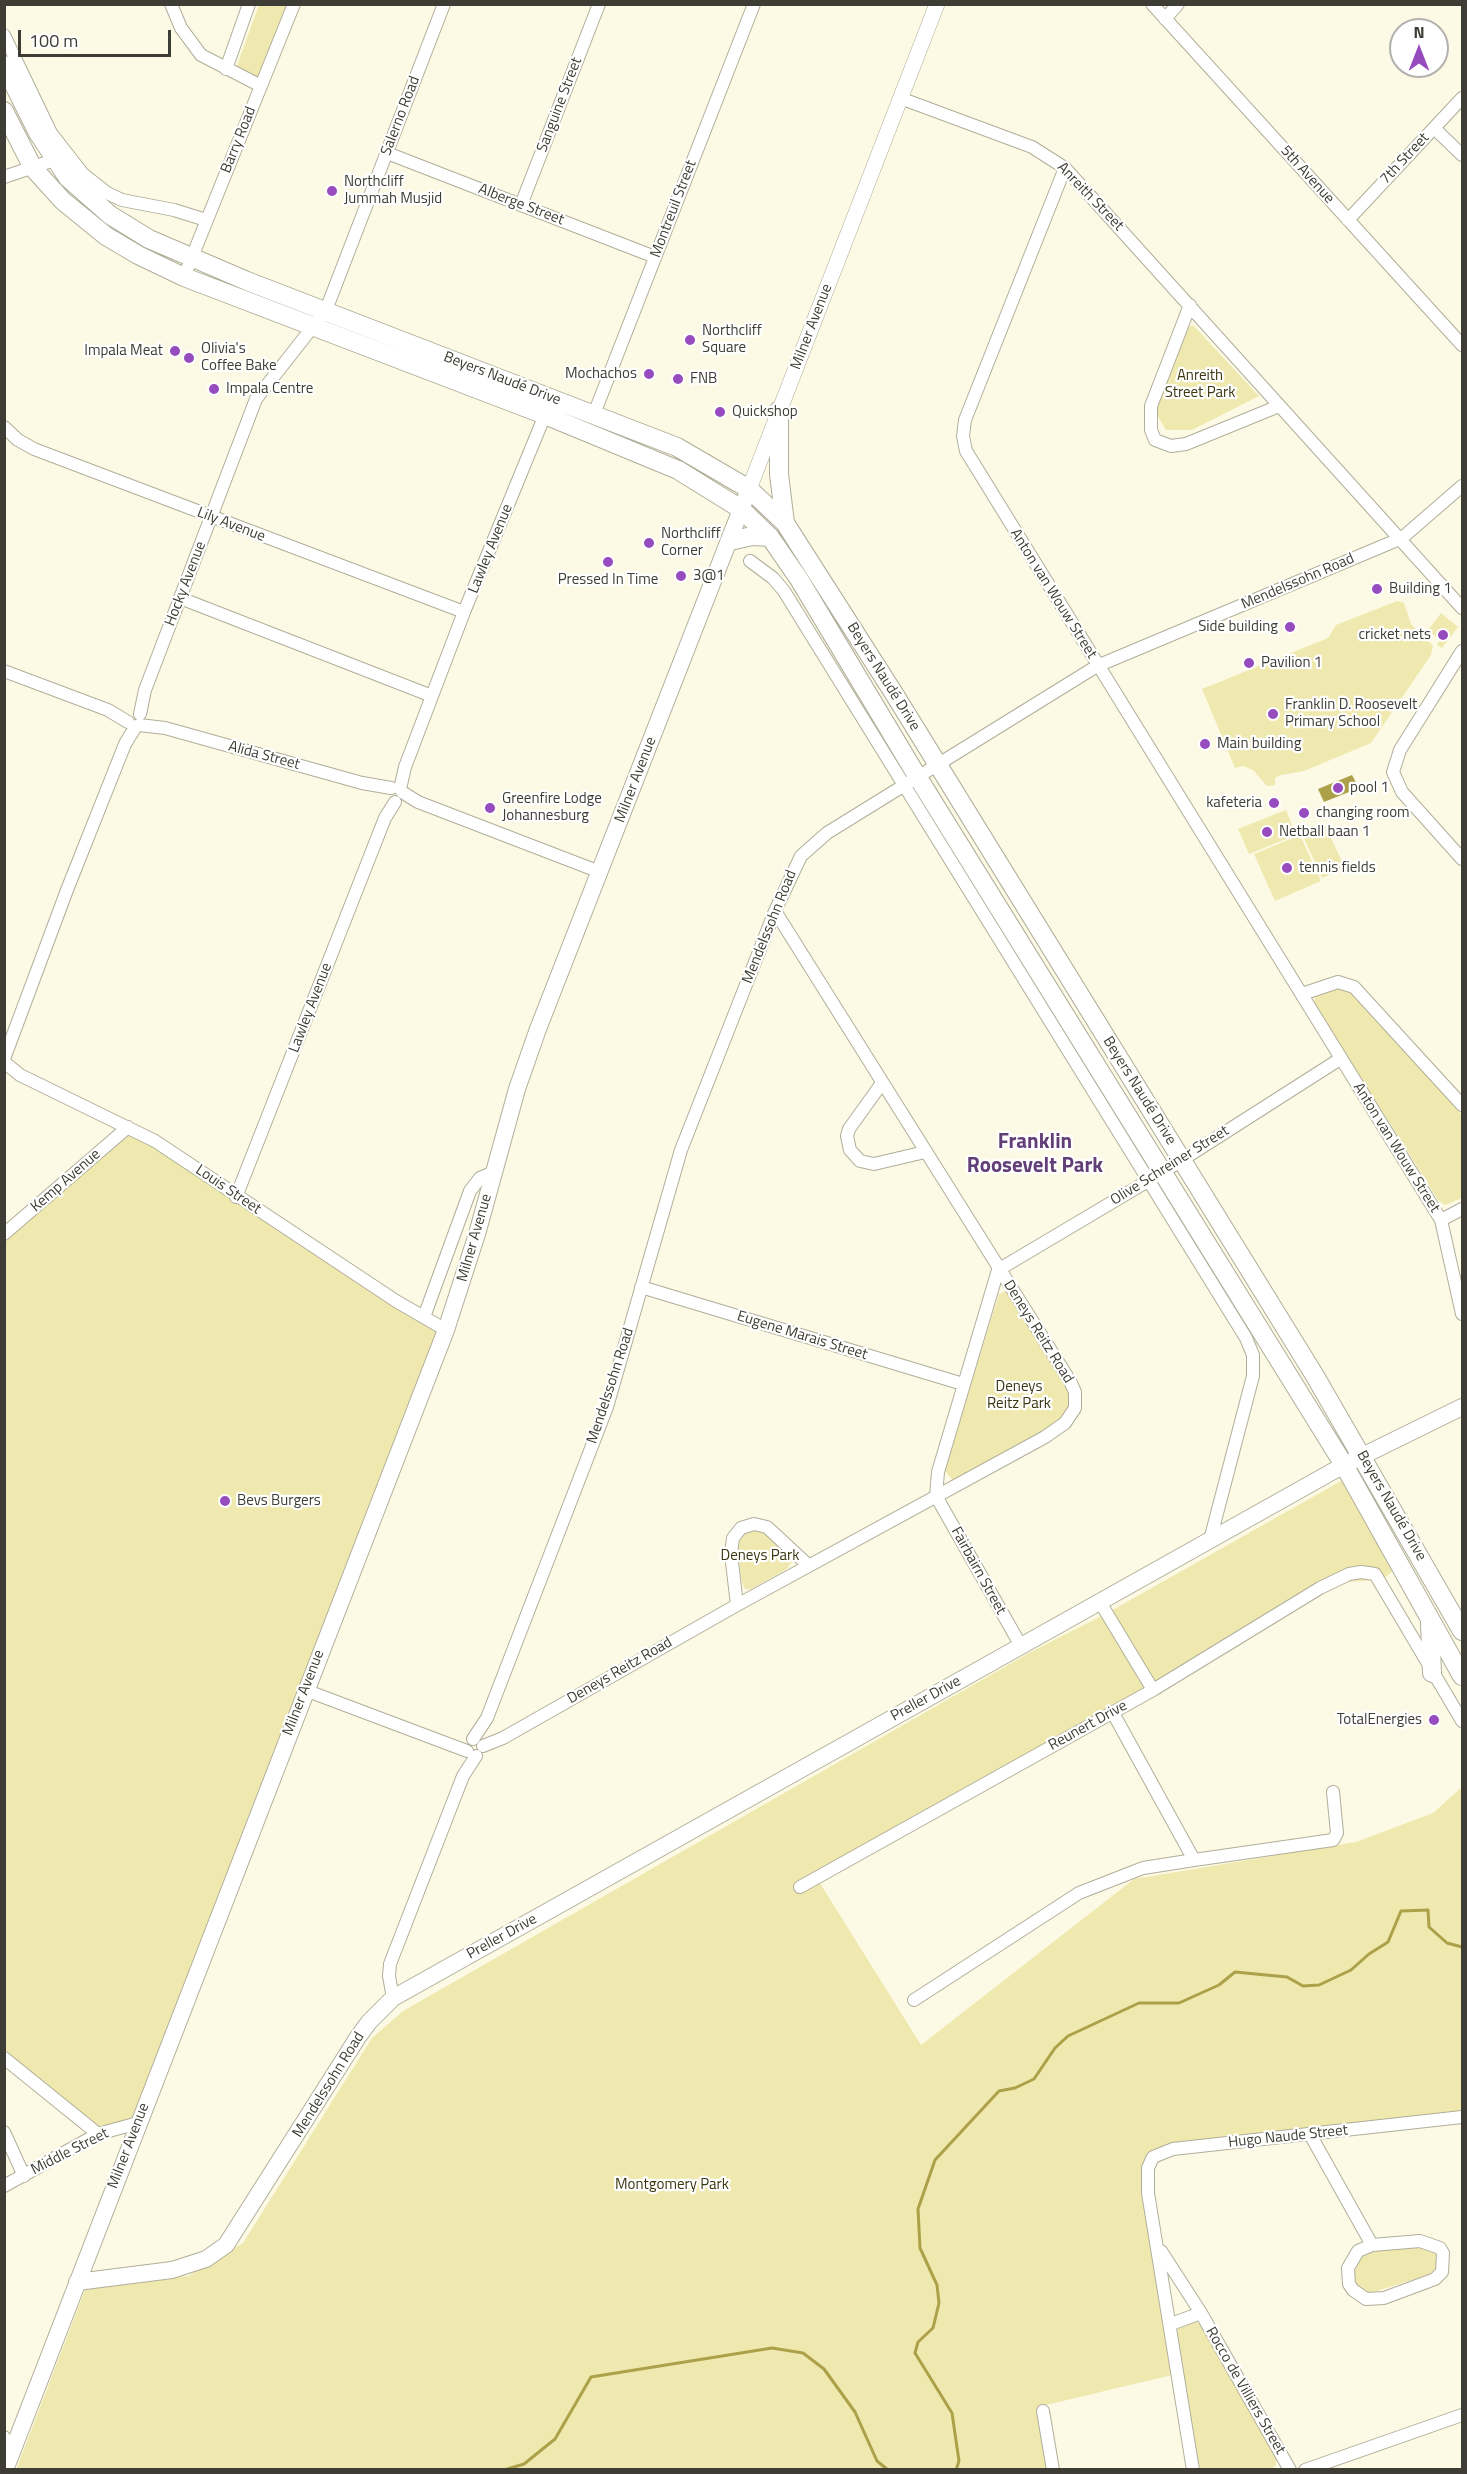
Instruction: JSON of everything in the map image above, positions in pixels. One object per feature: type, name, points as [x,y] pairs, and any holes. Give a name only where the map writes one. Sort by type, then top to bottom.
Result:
[{"type":"main road","name":"Beyers Naudé Drive","points":[[4,65],[54,160],[87,196],[110,215],[149,239],[321,318],[548,406],[678,470],[741,509],[770,537],[800,579],[911,781],[1155,1176],[1344,1465],[1462,1674]]},
{"type":"main road","name":"Beyers Naudé Drive","points":[[4,111],[33,168],[63,201],[106,236],[138,255],[184,277],[321,318]]},
{"type":"main road","name":"Beyers Naudé Drive","points":[[548,406],[594,414],[694,455],[749,489],[785,523],[1182,1160],[1362,1456],[1462,1631]]},
{"type":"main road","points":[[779,410],[779,474],[785,523]]},
{"type":"main road","name":"Milner Avenue","points":[[5,2469],[8,2444],[77,2282],[446,1330],[517,1089],[538,1029],[749,489]]},
{"type":"main road","points":[[730,541],[752,536],[770,537]]},
{"type":"main road","name":"Preller Drive","points":[[393,1998],[1344,1465],[1462,1407]]},
{"type":"main road","points":[[1430,1618],[1432,1673]]},
{"type":"main road","name":"Mendelssohn Road","points":[[77,2282],[191,2265],[206,2259],[226,2245],[358,2037],[369,2022],[393,1998]]},
{"type":"street","points":[[171,4],[193,47],[207,60],[261,86]]},
{"type":"street","points":[[226,69],[249,4]]},
{"type":"street","name":"Barry Road","points":[[184,277],[294,4]]},
{"type":"street","name":"Salerno Road","points":[[321,318],[444,4]]},
{"type":"street","name":"Sanguine Street","points":[[521,205],[599,4]]},
{"type":"street","name":"Montreuil Street","points":[[594,414],[754,4]]},
{"type":"street","name":"Milner Avenue","points":[[749,489],[937,4]]},
{"type":"street","name":"5th Avenue","points":[[1152,4],[1462,345]]},
{"type":"street","points":[[1165,19],[1178,4]]},
{"type":"street","points":[[4,35],[51,133],[83,174],[107,193],[122,200],[174,210],[206,220]]},
{"type":"street","name":"Anreith Street","points":[[900,98],[1032,147],[1065,168],[1279,406],[1402,538],[1462,608]]},
{"type":"street","name":"7th Street","points":[[1348,220],[1462,98]]},
{"type":"street","points":[[1434,128],[1462,155]]},
{"type":"street","name":"Alberge Street","points":[[387,153],[655,257]]},
{"type":"street","points":[[4,177],[54,160]]},
{"type":"street","name":"Anton van Wouw Street","points":[[1065,168],[965,420],[963,436],[970,460],[1441,1220],[1462,1314]]},
{"type":"street","points":[[1190,305],[1152,406],[1150,424],[1155,440],[1171,446],[1186,444],[1279,406]]},
{"type":"street","name":"Hocky Avenue","points":[[4,1060],[260,392],[321,318]]},
{"type":"street","name":"Lawley Avenue","points":[[236,1197],[464,612],[548,406]]},
{"type":"street","name":"Lily Avenue","points":[[4,427],[18,440],[34,449],[464,612]]},
{"type":"street","name":"Mendelssohn Road","points":[[393,1998],[389,1976],[390,1964],[463,1776],[475,1748],[487,1729],[487,1718],[607,1407],[681,1150],[775,911],[797,862],[814,842],[1097,666],[1402,538],[1462,486]]},
{"type":"street","name":"Beyers Naudé Drive","points":[[750,561],[774,578],[784,591],[911,781]]},
{"type":"street","points":[[180,598],[432,696]]},
{"type":"street","points":[[1462,651],[1395,758],[1393,772],[1402,792],[1462,859]]},
{"type":"street","name":"Alida Street","points":[[4,671],[135,719],[362,783],[418,802],[600,872]]},
{"type":"street","name":"Deneys Reitz Road","points":[[475,1748],[496,1745],[503,1738],[737,1605],[1056,1431],[1065,1423],[1075,1408],[1075,1392],[1070,1381],[998,1270],[775,911]]},
{"type":"street","points":[[1302,994],[1338,982],[1354,987],[1462,1105]]},
{"type":"street","name":"Olive Schreiner Street","points":[[998,1270],[1182,1160],[1341,1059]]},
{"type":"street","name":"Louis Street","points":[[4,1060],[20,1076],[128,1127],[171,1151],[236,1197],[446,1330]]},
{"type":"street","points":[[882,1083],[849,1129],[847,1136],[850,1150],[860,1161],[874,1164],[925,1152]]},
{"type":"street","name":"Kemp Avenue","points":[[4,1234],[128,1127]]},
{"type":"street","points":[[424,1317],[470,1191],[480,1178],[494,1172]]},
{"type":"street","name":"Beyers Naudé Drive","points":[[1155,1176],[1246,1338],[1253,1355],[1253,1376],[1210,1540]]},
{"type":"street","points":[[1441,1220],[1462,1209]]},
{"type":"street","name":"Deneys Reitz Road","points":[[936,1496],[938,1473],[998,1270]]},
{"type":"street","name":"Eugene Marais Street","points":[[642,1287],[963,1384]]},
{"type":"street","name":"Fairbairn Street","points":[[936,1496],[1021,1646]]},
{"type":"street","points":[[737,1605],[730,1554],[733,1538],[741,1528],[754,1524],[767,1527],[809,1566]]},
{"type":"street","name":"Reunert Drive","points":[[800,1887],[1113,1713],[1320,1588],[1349,1574],[1361,1572],[1375,1574],[1432,1673]]},
{"type":"street","points":[[1100,1602],[1153,1690]]},
{"type":"street","points":[[1432,1673],[1462,1721]]},
{"type":"street","points":[[305,1690],[445,1743],[475,1748]]},
{"type":"street","points":[[1113,1713],[1194,1860]]},
{"type":"street","points":[[914,2000],[1079,1893],[1143,1868],[1333,1840],[1337,1833],[1333,1792]]},
{"type":"street","points":[[4,2058],[98,2134]]},
{"type":"street","name":"Hugo Naude Street","points":[[1148,2193],[1147,2176],[1150,2162],[1164,2151],[1462,2117]]},
{"type":"street","name":"Middle Street","points":[[4,2186],[98,2134],[138,2122]]},
{"type":"street","points":[[4,2132],[24,2176]]},
{"type":"street","points":[[1311,2136],[1372,2246]]},
{"type":"street","name":"Rocco de Villiers Street","points":[[1148,2193],[1193,2469]]},
{"type":"street","points":[[1420,2241],[1431,2243],[1440,2248],[1443,2253],[1442,2272],[1435,2279],[1384,2298],[1366,2299],[1353,2290],[1349,2284],[1347,2268],[1358,2251],[1372,2246],[1420,2241]]},
{"type":"street","name":"Rocco de Villiers Street","points":[[1158,2245],[1201,2313],[1290,2469]]},
{"type":"street","name":"Rocco de Villiers Street","points":[[1171,2324],[1201,2313]]},
{"type":"street","points":[[1043,2411],[1053,2469]]},
{"type":"street","points":[[1305,2469],[1462,2415]]},
{"type":"green space","points":[[259,5],[295,5],[264,81],[236,68]]},
{"type":"green space","name":"Anreith Street Park","points":[[1193,325],[1259,396],[1192,430],[1166,430],[1153,408],[1181,331]]},
{"type":"green space","points":[[1397,601],[1404,603],[1411,624],[1433,646],[1431,655],[1371,743],[1304,771],[1281,775],[1275,778],[1275,785],[1267,786],[1253,770],[1243,766],[1235,768],[1202,689],[1328,638],[1336,625]]},
{"type":"green space","name":"cricket nets","points":[[1441,613],[1458,627],[1442,648],[1437,645],[1440,640],[1428,630]]},
{"type":"green space","name":"Netball baan 1","points":[[1286,810],[1296,835],[1249,854],[1238,829]]},
{"type":"green space","points":[[1325,825],[1345,868],[1322,878],[1302,834]]},
{"type":"green space","name":"tennis fields","points":[[1300,835],[1321,881],[1275,901],[1254,854]]},
{"type":"green space","points":[[1333,986],[1349,988],[1462,1115],[1462,1198],[1445,1205],[1438,1200],[1314,1003],[1315,994]]},
{"type":"green space","points":[[128,1127],[446,1330],[138,2123],[98,2134],[5,2057],[4,1234]]},
{"type":"green space","name":"Deneys Reitz Park","points":[[1006,1291],[1070,1381],[1071,1416],[954,1481],[945,1471],[946,1464],[999,1294]]},
{"type":"green space","name":"Montgomery Park","points":[[1348,1477],[1394,1570],[1382,1580],[1343,1582],[1149,1687],[818,1880],[921,2045],[1134,1879],[1356,1842],[1433,1813],[1462,1787],[1462,2117],[1170,2148],[1146,2173],[1172,2375],[1042,2406],[1052,2469],[16,2470],[88,2282],[188,2276],[243,2243],[372,2038],[403,2011],[1029,1653],[1109,1612]]},
{"type":"green space","name":"Deneys Park","points":[[761,1528],[793,1558],[792,1562],[787,1569],[751,1589],[745,1589],[736,1544],[742,1533]]},
{"type":"green space","points":[[1427,2245],[1437,2253],[1439,2261],[1437,2268],[1428,2275],[1367,2294],[1353,2282],[1351,2272],[1359,2257],[1372,2252]]},
{"type":"green space","points":[[1187,2322],[1197,2322],[1201,2326],[1276,2459],[1276,2465],[1272,2469],[1200,2469],[1198,2466],[1177,2330]]},
{"type":"shaded area","name":"pool 1","points":[[1352,775],[1359,788],[1324,802],[1318,789]]},
{"type":"waterway","points":[[956,2470],[959,2461],[952,2413],[915,2353],[918,2342],[933,2328],[939,2303],[937,2285],[920,2248],[918,2209],[935,2160],[999,2091],[1015,2088],[1034,2079],[1055,2048],[1068,2036],[1139,2003],[1179,2003],[1219,1985],[1235,1972],[1287,1977],[1303,1986],[1319,1985],[1351,1970],[1369,1954],[1388,1942],[1401,1911],[1428,1910],[1429,1927],[1447,1943],[1462,1947]]},
{"type":"waterway","points":[[504,2470],[524,2464],[555,2439],[591,2377],[772,2348],[803,2353],[824,2369],[855,2412],[877,2461],[888,2470]]},
{"type":"place","name":"Northcliff Jummah Musjid","points":[[332,191]]},
{"type":"place","name":"Northcliff Square","points":[[690,340]]},
{"type":"place","name":"Impala Meat","points":[[175,351]]},
{"type":"place","name":"Olivia's Coffee Bake","points":[[189,358]]},
{"type":"place","name":"Mochachos","points":[[649,374]]},
{"type":"place","name":"FNB","points":[[678,379]]},
{"type":"place","name":"Impala Centre","points":[[214,389]]},
{"type":"place","name":"Quickshop","points":[[720,412]]},
{"type":"place","name":"Northcliff Corner","points":[[649,543]]},
{"type":"place","name":"Pressed In Time","points":[[608,562]]},
{"type":"place","name":"3@1","points":[[681,576]]},
{"type":"place","name":"Building 1","points":[[1377,589]]},
{"type":"place","name":"Side building","points":[[1290,627]]},
{"type":"place","name":"cricket nets","points":[[1443,635]]},
{"type":"place","name":"Pavilion 1","points":[[1249,663]]},
{"type":"place","name":"Franklin D. Roosevelt Primary School","points":[[1273,714]]},
{"type":"place","name":"Main building","points":[[1205,744]]},
{"type":"place","name":"pool 1","points":[[1338,788]]},
{"type":"place","name":"kafeteria","points":[[1274,803]]},
{"type":"place","name":"Greenfire Lodge Johannesburg","points":[[490,808]]},
{"type":"place","name":"changing room","points":[[1304,813]]},
{"type":"place","name":"Netball baan 1","points":[[1267,832]]},
{"type":"place","name":"tennis fields","points":[[1287,868]]},
{"type":"place","name":"Bevs Burgers","points":[[225,1501]]},
{"type":"place","name":"TotalEnergies","points":[[1434,1720]]},
{"type":"district","name":"Franklin Roosevelt Park","points":[[1035,1155]]}]
